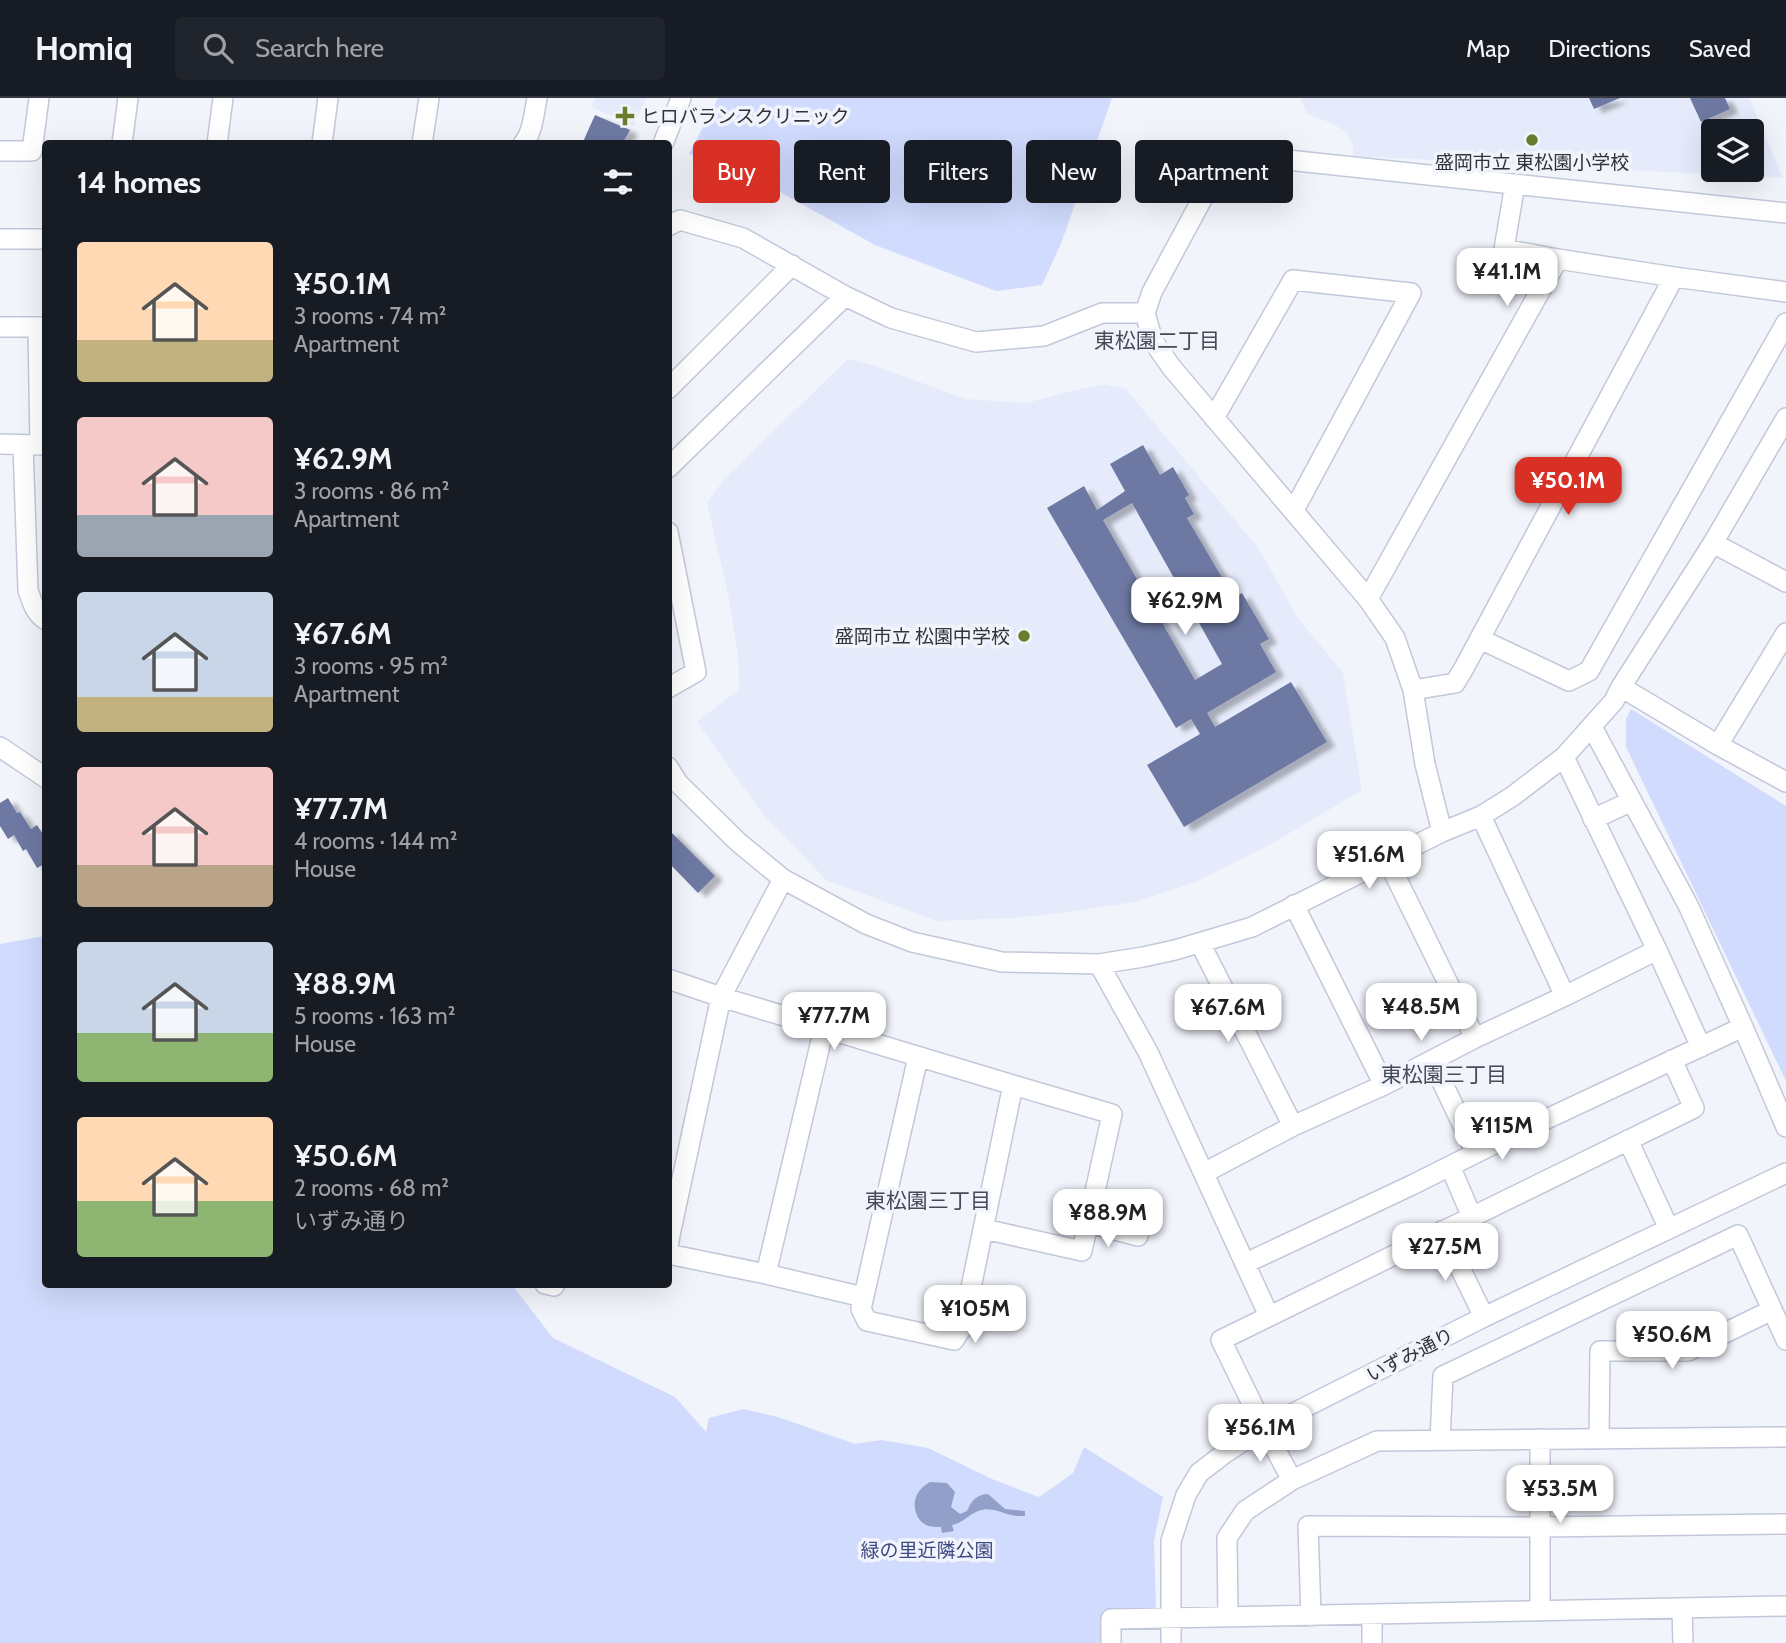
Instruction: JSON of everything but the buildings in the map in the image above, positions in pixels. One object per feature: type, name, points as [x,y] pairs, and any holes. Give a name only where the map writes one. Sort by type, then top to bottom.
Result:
[{"type":"street","points":[[0,151],[39,152],[39,98]]},
{"type":"street","points":[[123,140],[128,98]]},
{"type":"street","points":[[218,140],[223,98]]},
{"type":"street","points":[[323,140],[328,98]]},
{"type":"street","points":[[423,140],[429,98]]},
{"type":"street","points":[[528,140],[537,98]]},
{"type":"street","points":[[665,140],[681,98]]},
{"type":"street","points":[[1442,832],[1425,764],[1413,690],[1395,638],[1368,599],[1172,368],[1153,341],[1145,313],[1152,292],[1207,190],[1229,167],[1251,159],[1269,158],[1786,213]]},
{"type":"street","points":[[1515,184],[1504,249],[1786,292]]},
{"type":"street","points":[[672,224],[680,220],[743,237],[845,296],[891,318],[976,342],[1044,336],[1102,313],[1145,313]]},
{"type":"street","points":[[0,239],[42,239]]},
{"type":"street","points":[[1368,599],[1558,259]]},
{"type":"street","points":[[672,385],[792,265]]},
{"type":"street","points":[[1413,690],[1455,683],[1674,277]]},
{"type":"street","points":[[1214,418],[1293,280],[1411,293],[1294,510]]},
{"type":"street","points":[[672,464],[845,296]]},
{"type":"street","points":[[1480,639],[1569,681],[1588,671],[1786,323]]},
{"type":"street","points":[[0,327],[42,327],[28,590],[33,606],[42,618]]},
{"type":"street","points":[[672,773],[678,783],[730,834],[783,879],[866,924],[912,942],[1002,962],[1100,964],[1143,957],[1252,927],[1442,832],[1481,816],[1513,796],[1564,757],[1614,701],[1785,423]]},
{"type":"street","points":[[0,444],[36,445]]},
{"type":"street","points":[[1713,542],[1786,582]]},
{"type":"street","points":[[672,552],[696,672],[672,686]]},
{"type":"street","points":[[1718,745],[1786,634]]},
{"type":"street","points":[[1621,687],[1786,782]]},
{"type":"street","points":[[1592,727],[1688,905],[1786,1127]]},
{"type":"street","points":[[0,747],[42,775]]},
{"type":"street","points":[[1564,757],[1701,1047]]},
{"type":"street","points":[[1593,819],[1632,801]]},
{"type":"street","points":[[1481,816],[1565,996]]},
{"type":"street","points":[[1387,859],[1475,1038]]},
{"type":"street","points":[[672,1226],[721,997],[783,879]]},
{"type":"street","points":[[1294,905],[1384,1085]]},
{"type":"street","points":[[1200,943],[1293,1126]]},
{"type":"street","points":[[1204,1173],[1293,1126],[1384,1085],[1657,950]]},
{"type":"street","points":[[1100,964],[1148,1052],[1269,1317]]},
{"type":"street","points":[[672,980],[1112,1114],[1083,1251],[984,1228]]},
{"type":"street","points":[[1246,1263],[1743,1027]]},
{"type":"street","points":[[766,1274],[824,1028]]},
{"type":"street","points":[[918,1057],[863,1297],[861,1309],[867,1321],[954,1340],[963,1326],[1013,1085]]},
{"type":"street","points":[[1292,1480],[1221,1340],[1694,1108],[1672,1060]]},
{"type":"street","points":[[1432,1061],[1476,1153]]},
{"type":"street","points":[[1628,1140],[1670,1229]]},
{"type":"street","points":[[1450,1166],[1472,1217]]},
{"type":"street","name":"いずみ通り","points":[[1171,1643],[1171,1541],[1186,1495],[1199,1472],[1264,1428],[1483,1317],[1786,1173]]},
{"type":"street","points":[[1089,1223],[1138,1236]]},
{"type":"street","points":[[1442,1231],[1483,1317]]},
{"type":"street","points":[[1440,1440],[1443,1376],[1738,1235],[1786,1340]]},
{"type":"street","points":[[672,1255],[863,1297]]},
{"type":"street","points":[[1599,1439],[1600,1351],[1688,1351],[1772,1310]]},
{"type":"street","points":[[1228,1617],[1227,1538],[1245,1511],[1292,1480],[1377,1441],[1786,1437]]},
{"type":"street","points":[[1540,1439],[1540,1611]]},
{"type":"street","points":[[1311,1616],[1308,1525],[1540,1527],[1786,1524]]},
{"type":"street","points":[[1111,1643],[1111,1619],[1786,1606]]},
{"type":"street","points":[[1682,1608],[1683,1643]]},
{"type":"street","points":[[1372,1615],[1373,1643]]},
{"type":"shaded area","name":"ヒロバランスクリニック","points":[[595,98],[646,98],[634,126],[592,107]]},
{"type":"shaded area","name":"盛岡市立 東松園小学校","points":[[1300,98],[1749,98],[1758,119],[1701,119],[1701,174],[1353,156],[1353,146],[1348,134],[1334,124],[1307,114]]},
{"type":"shaded area","name":"盛岡市立 東松園小学校","points":[[1764,133],[1783,178],[1764,177]]},
{"type":"shaded area","name":"盛岡市立 松園中学校","points":[[848,359],[966,399],[1026,403],[1105,384],[1126,389],[1259,549],[1298,618],[1343,673],[1362,790],[1273,843],[1193,883],[1139,901],[1014,918],[937,921],[826,880],[762,813],[697,722],[739,689],[738,655],[729,599],[707,503],[724,479]]},
{"type":"shaded area","points":[[930,1482],[947,1483],[955,1492],[951,1507],[960,1514],[967,1511],[977,1497],[988,1494],[1005,1509],[1025,1511],[1025,1516],[982,1510],[952,1525],[954,1531],[942,1533],[941,1527],[924,1524],[915,1510],[918,1494]]},
{"type":"green space","points":[[718,98],[1112,98],[1097,140],[1026,140],[1026,203],[1075,203],[1042,285],[996,291],[875,245],[800,203],[890,203],[890,140],[794,140],[794,200],[780,192],[780,140],[696,140]]},
{"type":"green space","points":[[1631,709],[1786,806],[1786,1081],[1626,747],[1626,719]]},
{"type":"green space","name":"緑の里近隣公園","points":[[42,937],[42,1288],[514,1288],[553,1338],[675,1397],[706,1432],[709,1418],[743,1409],[778,1417],[855,1444],[881,1440],[928,1448],[992,1479],[1039,1497],[1073,1473],[1084,1447],[1163,1497],[1154,1541],[1156,1610],[1103,1610],[1103,1643],[0,1643],[0,944]]},
{"type":"place","name":"ヒロバランスクリニック","points":[[625,116]]},
{"type":"place","name":"盛岡市立 東松園小学校","points":[[1532,140]]},
{"type":"place","name":"盛岡市立 松園中学校","points":[[1024,636]]},
{"type":"district","name":"東松園二丁目","points":[[1157,340]]},
{"type":"district","name":"東松園三丁目","points":[[1444,1074]]},
{"type":"district","name":"東松園三丁目","points":[[928,1200]]}]
